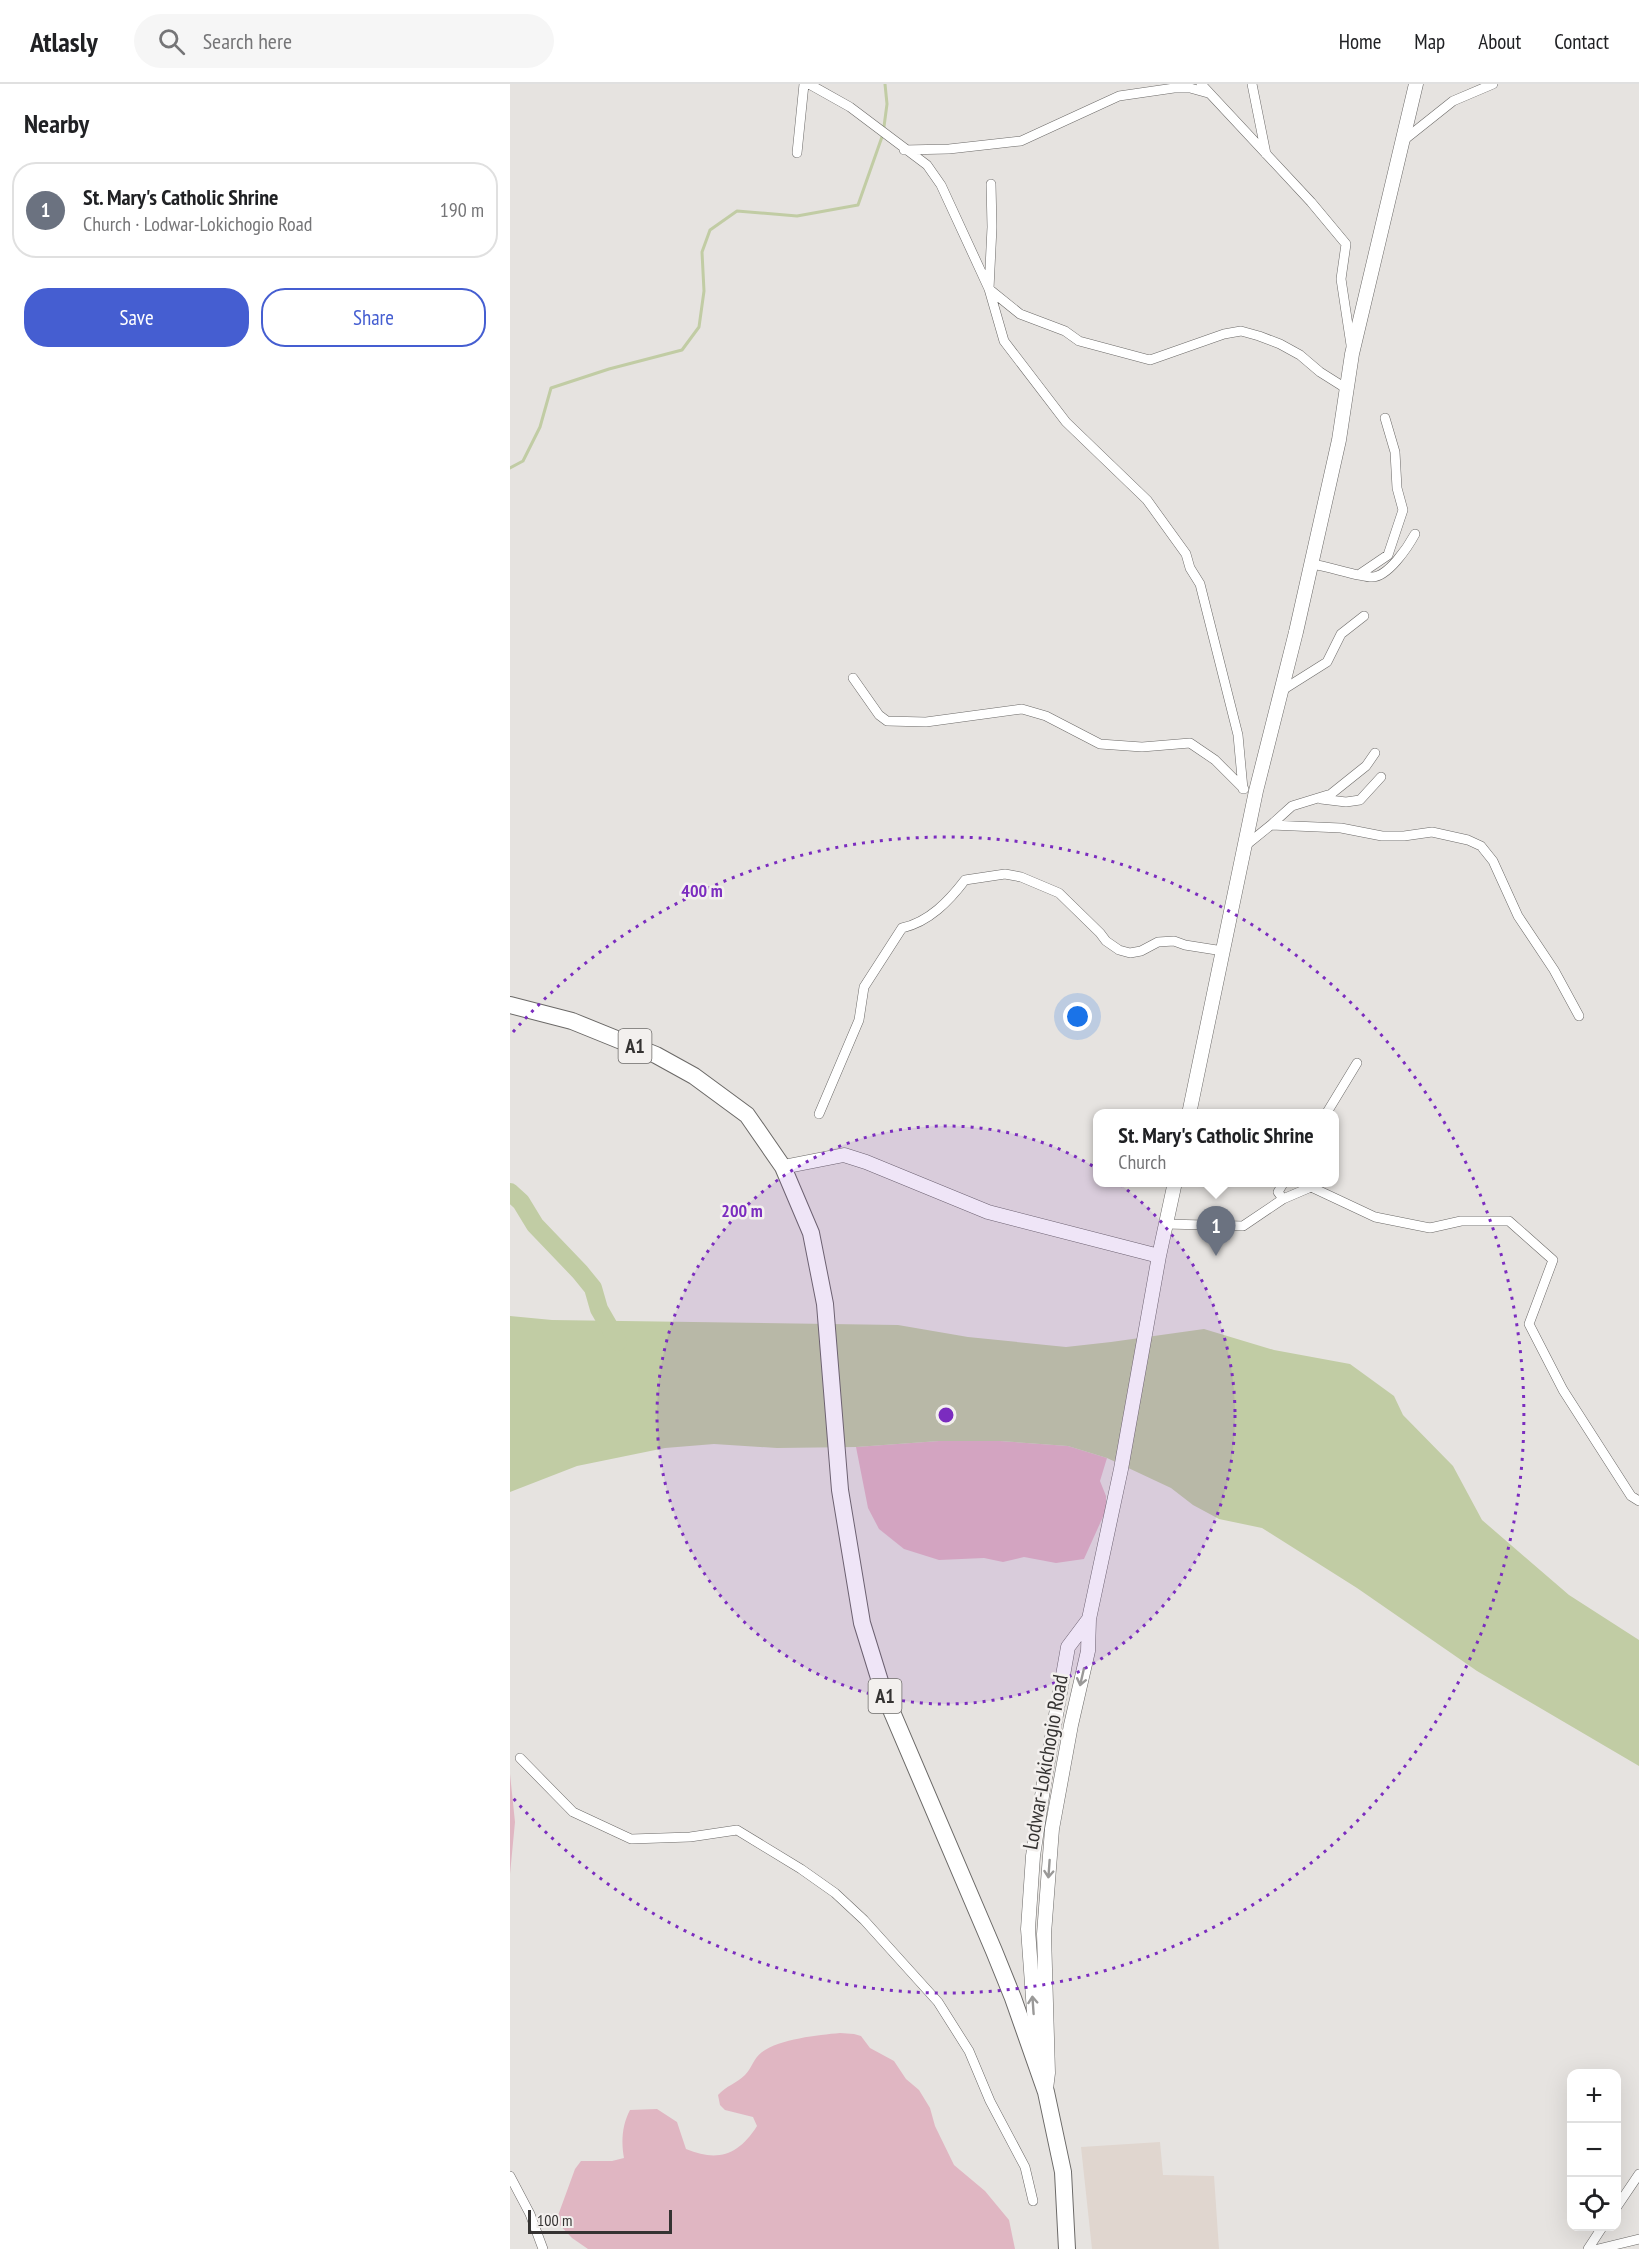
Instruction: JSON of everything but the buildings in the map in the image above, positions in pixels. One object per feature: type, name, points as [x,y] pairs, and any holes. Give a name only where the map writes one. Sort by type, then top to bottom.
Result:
[{"type":"highway","name":"A1","points":[[510,1005],[572,1021],[656,1055],[694,1076],[747,1115],[783,1167]]},
{"type":"highway","name":"Lodwar-Lokichogio Road","points":[[783,1167],[811,1233],[825,1304],[840,1490],[862,1623],[883,1691],[969,1889],[1013,1998],[1046,2092],[1062,2172],[1067,2249]]},
{"type":"main road","points":[[1190,1109],[1245,846],[1250,790],[1281,692],[1339,440],[1352,354],[1416,84]]},
{"type":"main road","points":[[783,1167],[844,1155],[988,1212],[1159,1256],[1174,1187]]},
{"type":"main road","name":"Lodwar-Lokichogio Road","points":[[1046,2092],[1048,2073],[1044,1934],[1052,1829],[1071,1725],[1088,1651],[1089,1619],[1148,1330],[1159,1256]]},
{"type":"main road","name":"Lodwar-Lokichogio Road","points":[[1034,2063],[1036,2039],[1028,1929],[1033,1856],[1068,1647],[1089,1619]]},
{"type":"street","points":[[797,153],[804,84]]},
{"type":"street","points":[[809,84],[850,107],[904,150],[927,165],[941,185],[989,289],[1004,341],[1066,423],[1147,500],[1186,554],[1190,568],[1200,584],[1250,790]]},
{"type":"street","points":[[1201,84],[1346,244],[1341,279],[1352,354]]},
{"type":"street","points":[[1252,84],[1266,154]]},
{"type":"street","points":[[1404,140],[1453,101],[1494,84]]},
{"type":"street","points":[[904,150],[949,149],[1021,141],[1119,96],[1174,87],[1190,87],[1210,94]]},
{"type":"street","points":[[989,289],[991,183]]},
{"type":"street","points":[[989,289],[1020,314],[1065,331],[1079,341],[1150,360],[1224,334],[1241,331],[1259,336],[1300,355],[1320,372],[1347,389]]},
{"type":"street","points":[[1360,574],[1388,555],[1403,510],[1397,488],[1395,452],[1385,418]]},
{"type":"street","points":[[1311,564],[1371,577],[1386,572],[1405,551],[1415,534]]},
{"type":"street","points":[[1281,692],[1328,662],[1341,634],[1364,616]]},
{"type":"street","points":[[853,678],[879,716],[887,721],[926,722],[1022,709],[1046,716],[1100,744],[1142,747],[1190,743],[1215,760],[1250,790]]},
{"type":"street","points":[[1245,846],[1292,806],[1331,794],[1350,781],[1366,766],[1375,753]]},
{"type":"street","points":[[1319,799],[1346,802],[1360,800],[1381,777]]},
{"type":"street","points":[[1271,825],[1341,828],[1382,836],[1432,832],[1468,840],[1481,846],[1494,861],[1518,916],[1554,970],[1579,1016]]},
{"type":"street","points":[[819,1114],[859,1020],[864,987],[880,960],[898,937],[902,928],[916,925],[934,912],[955,893],[965,880],[1005,874],[1021,877],[1059,893],[1106,941],[1119,950],[1130,953],[1141,951],[1158,942],[1174,940],[1185,945],[1223,951]]},
{"type":"street","points":[[1328,1109],[1357,1063]]},
{"type":"street","points":[[1281,1187],[1278,1192],[1283,1199]]},
{"type":"street","points":[[1166,1224],[1243,1226],[1283,1199],[1309,1187]]},
{"type":"street","points":[[1313,1187],[1375,1217],[1430,1228],[1461,1221],[1509,1221],[1553,1260],[1538,1294],[1529,1324],[1563,1390],[1631,1496],[1639,1501]]},
{"type":"street","points":[[520,1758],[573,1812],[631,1839],[690,1837],[736,1830],[801,1869],[835,1893],[864,1920],[938,2002],[969,2051],[990,2101],[1025,2167],[1033,2202]]},
{"type":"street","points":[[1621,2202],[1639,2174]]},
{"type":"street","points":[[510,2176],[530,2214],[543,2249]]},
{"type":"street","points":[[1588,2249],[1601,2231]]},
{"type":"street","points":[[1598,2249],[1639,2238]]},
{"type":"shaded area","points":[[510,1316],[552,1320],[898,1325],[968,1337],[1066,1347],[1204,1329],[1274,1350],[1350,1364],[1394,1396],[1403,1415],[1453,1466],[1482,1520],[1569,1595],[1639,1640],[1639,1766],[1477,1671],[1357,1588],[1262,1528],[1219,1519],[1193,1505],[1171,1488],[1107,1458],[1068,1446],[1000,1441],[939,1441],[856,1447],[777,1448],[714,1444],[665,1448],[577,1466],[510,1492]]},
{"type":"shaded area","points":[[939,1441],[1000,1441],[1068,1446],[1107,1458],[1100,1481],[1106,1496],[1106,1510],[1084,1559],[1056,1563],[1024,1557],[1003,1562],[984,1558],[939,1560],[904,1549],[879,1529],[868,1508],[856,1447]]},
{"type":"shaded area","points":[[510,1774],[515,1822],[510,1874]]},
{"type":"shaded area","points":[[840,2033],[861,2036],[870,2048],[894,2061],[906,2079],[919,2090],[930,2108],[935,2126],[954,2165],[985,2191],[1009,2220],[1015,2249],[588,2249],[572,2238],[556,2221],[575,2169],[581,2161],[612,2161],[624,2158],[623,2134],[630,2110],[657,2109],[677,2122],[686,2149],[708,2155],[726,2154],[742,2144],[757,2126],[753,2117],[725,2110],[720,2105],[718,2095],[745,2075],[762,2052],[800,2038]]},
{"type":"shaded area","points":[[1160,2142],[1163,2175],[1214,2176],[1219,2249],[1092,2249],[1081,2147]]},
{"type":"waterway","points":[[510,468],[523,461],[540,427],[551,388],[609,369],[682,350],[699,327],[704,291],[702,252],[710,230],[737,211],[797,216],[858,205],[883,134],[887,104],[885,84]]},
{"type":"waterway","points":[[510,1192],[521,1202],[535,1225],[593,1288],[599,1309],[618,1342]]},
{"type":"place","name":"St. Mary's Catholic Shrine","points":[[1216,1256]]}]
